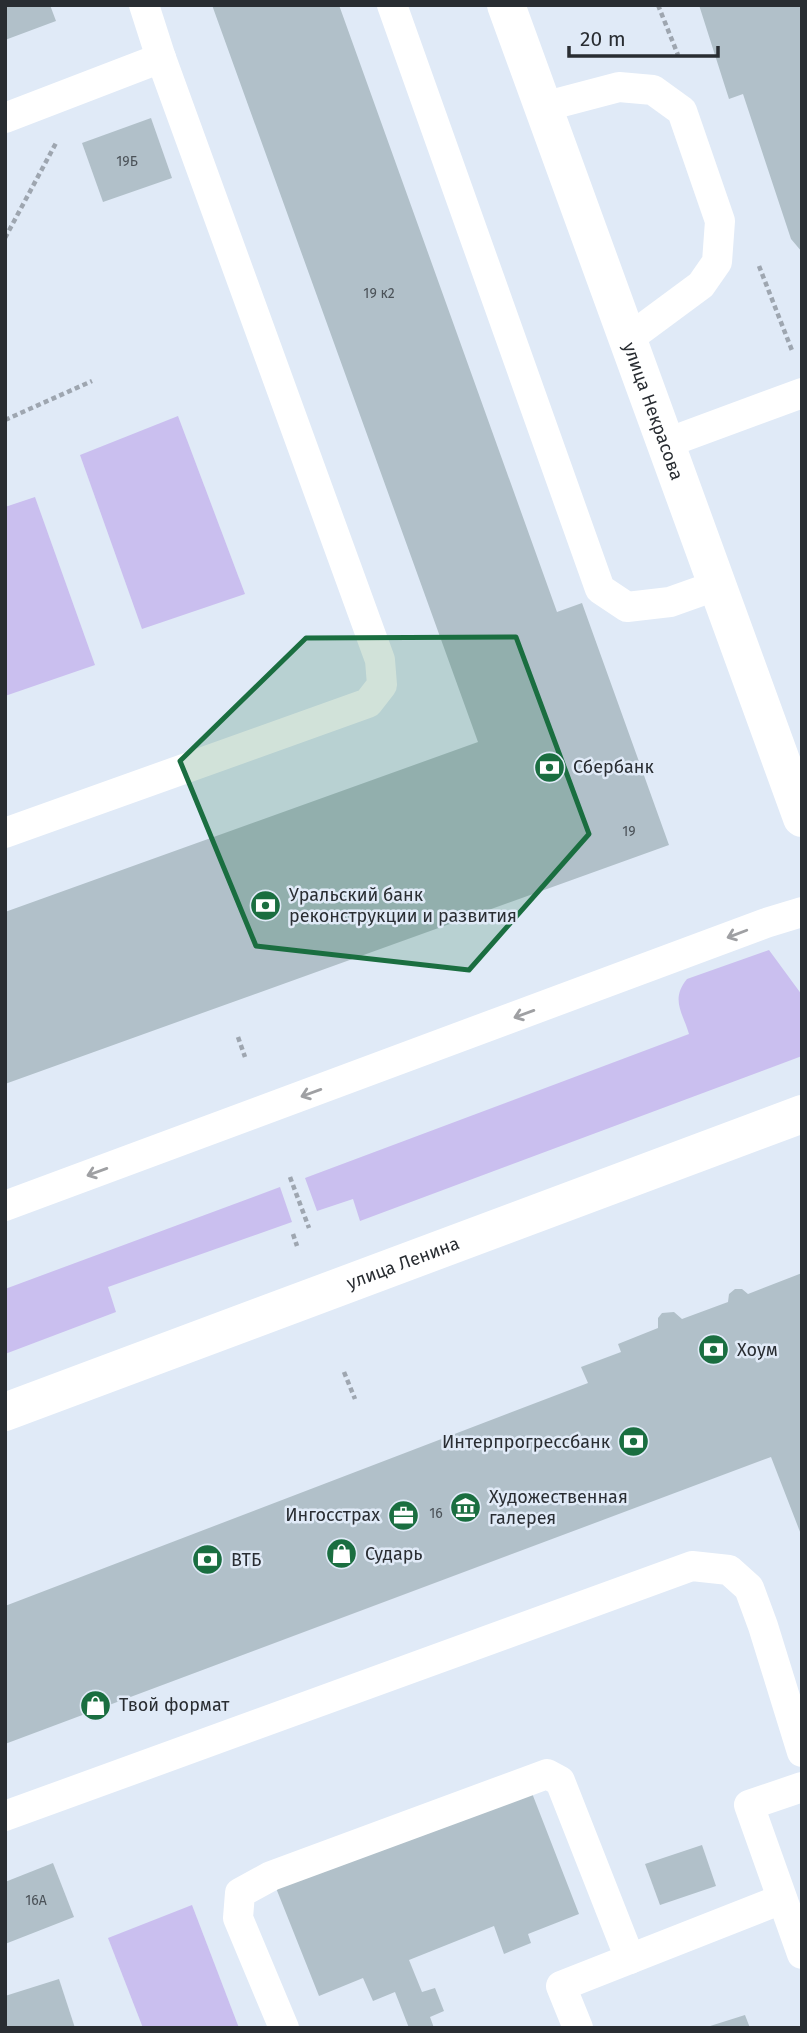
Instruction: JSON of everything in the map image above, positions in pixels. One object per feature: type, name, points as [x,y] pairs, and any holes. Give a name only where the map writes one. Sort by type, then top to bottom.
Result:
[{"type":"street","name":"улица Некрасова","points":[[506,5],[715,586],[802,818]]},
{"type":"street","name":"улица Ленина","points":[[5,1412],[802,1114]]},
{"type":"lane","points":[[5,833],[369,703],[382,685],[380,660],[144,5]]},
{"type":"lane","points":[[392,5],[600,589],[627,607],[670,602],[715,586]]},
{"type":"lane","points":[[5,118],[161,58]]},
{"type":"lane","points":[[544,107],[619,88],[653,90],[682,111],[720,221],[718,262],[701,285],[628,339]]},
{"type":"lane","points":[[664,444],[802,393]]},
{"type":"lane","points":[[5,1206],[766,923],[802,912]]},
{"type":"lane","points":[[5,1816],[692,1566],[729,1570],[749,1588],[802,1752]]},
{"type":"lane","points":[[284,2028],[238,1918],[240,1893],[271,1876],[547,1774],[560,1781],[630,1959]]},
{"type":"lane","points":[[802,1787],[749,1805],[802,1954]]},
{"type":"lane","points":[[578,2028],[561,1986],[782,1899]]},
{"type":"path","points":[[5,238],[87,86]]},
{"type":"path","points":[[5,420],[92,380]]},
{"type":"path","points":[[237,1037],[245,1057]]},
{"type":"path","points":[[290,1177],[309,1228]]},
{"type":"path","points":[[293,1234],[297,1246]]},
{"type":"path","points":[[344,1372],[355,1399]]},
{"type":"highlighted area","points":[[516,637],[589,834],[469,970],[256,946],[180,761],[306,638]]},
{"type":"shaded area","points":[[178,416],[245,594],[142,629],[80,455]]},
{"type":"shaded area","points":[[35,497],[95,665],[5,696],[5,507]]},
{"type":"shaded area","points":[[769,950],[802,995],[802,1056],[360,1221],[353,1199],[317,1211],[305,1178],[689,1034],[679,1006],[679,994],[687,979]]},
{"type":"shaded area","points":[[280,1187],[292,1222],[108,1287],[116,1312],[5,1354],[5,1289]]},
{"type":"shaded area","points":[[192,1905],[239,2028],[143,2028],[108,1938]]},
{"type":"building","points":[[5,5],[50,5],[56,21],[5,40]]},
{"type":"building","points":[[212,5],[339,5],[557,612],[582,603],[669,845],[5,1084],[5,912],[478,742]]},
{"type":"building","points":[[699,5],[802,5],[802,252],[791,239],[743,94],[729,99]]},
{"type":"building","points":[[151,118],[172,178],[103,202],[82,143]]},
{"type":"building","points":[[802,1273],[802,1537],[771,1457],[5,1744],[5,1606],[588,1383],[581,1367],[621,1352],[618,1344],[658,1328],[658,1318],[662,1313],[674,1312],[682,1319],[728,1302],[729,1294],[735,1289],[742,1289],[748,1294]]},
{"type":"building","points":[[530,1788],[579,1914],[528,1934],[531,1943],[504,1954],[494,1926],[409,1960],[422,1992],[435,1988],[444,2011],[430,2017],[434,2028],[409,2028],[395,1992],[373,2001],[363,1978],[319,1996],[276,1888]]},
{"type":"building","points":[[702,1845],[716,1886],[660,1905],[645,1864]]},
{"type":"building","points":[[53,1863],[74,1917],[5,1944],[5,1882]]},
{"type":"building","points":[[59,1979],[75,2028],[5,2028],[5,1996]]},
{"type":"building","points":[[745,2015],[750,2028],[707,2028],[707,2027]]},
{"type":"place","name":"Сбербанк","points":[[550,767]]},
{"type":"place","name":"Уральский банк реконструкции и развития","points":[[266,905]]},
{"type":"place","name":"Хоум","points":[[714,1350]]},
{"type":"place","name":"Интерпрогрессбанк","points":[[633,1442]]},
{"type":"place","name":"Художественная галерея","points":[[466,1507]]},
{"type":"place","name":"Ингосстрах","points":[[403,1515]]},
{"type":"place","name":"Сударь","points":[[342,1554]]},
{"type":"place","name":"ВТБ","points":[[208,1560]]},
{"type":"place","name":"Твой формат","points":[[96,1705]]}]
